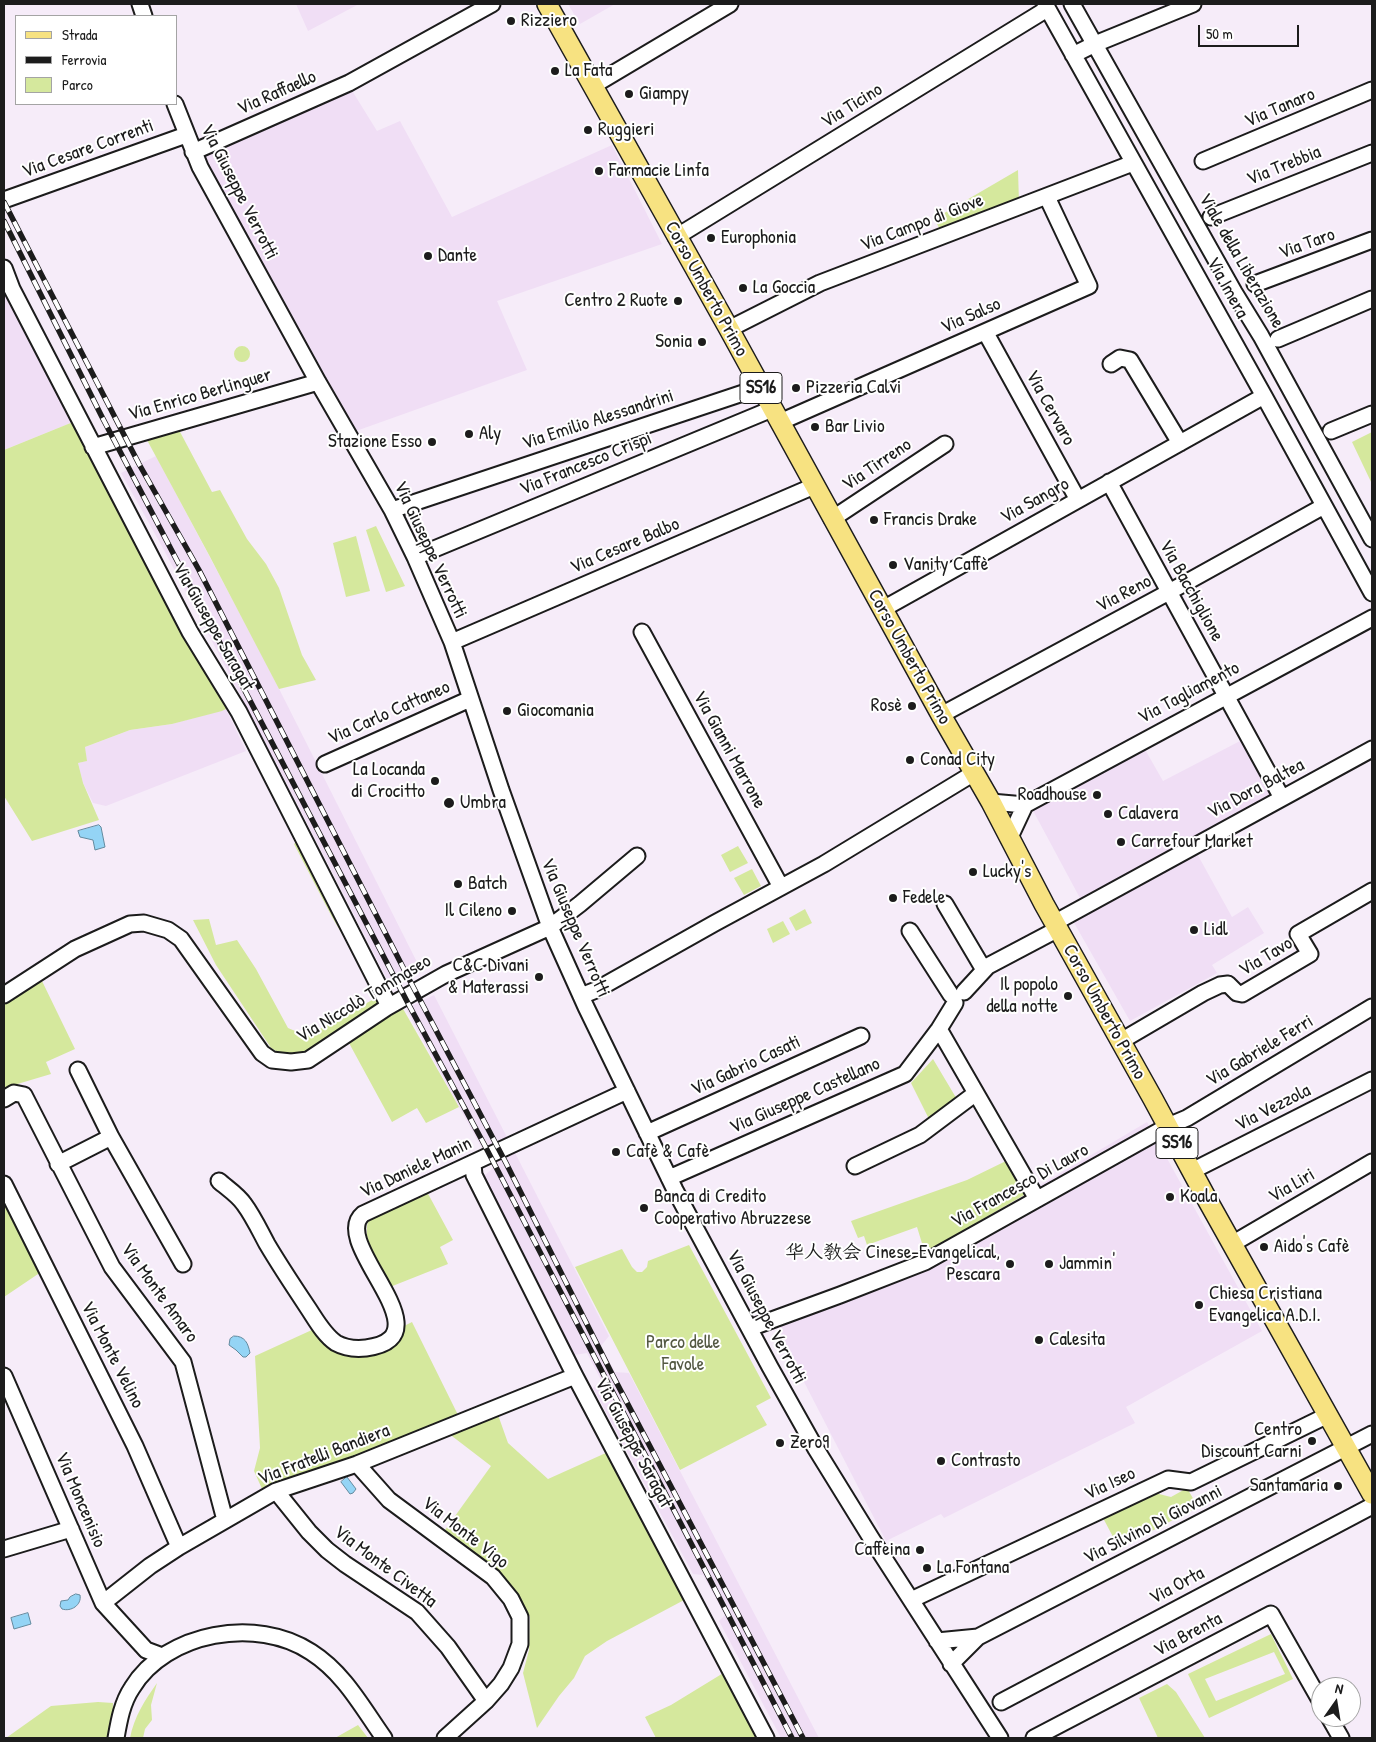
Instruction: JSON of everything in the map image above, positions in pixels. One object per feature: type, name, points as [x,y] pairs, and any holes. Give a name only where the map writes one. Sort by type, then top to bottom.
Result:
[{"type":"main road","name":"Corso Umberto Primo","points":[[547,4],[594,85],[832,519],[991,802],[1056,926],[1372,1494]]},
{"type":"street","name":"Via Raffaello","points":[[193,152],[349,83],[492,4]]},
{"type":"street","points":[[594,85],[730,4]]},
{"type":"street","name":"Viale della Liberazione","points":[[1072,4],[1234,292],[1262,336],[1372,539]]},
{"type":"street","points":[[1073,55],[1095,44],[1193,4]]},
{"type":"street","name":"Via Imera","points":[[1046,6],[1372,593]]},
{"type":"street","name":"Via Ticino","points":[[676,237],[1046,6]]},
{"type":"street","name":"Via Tanaro","points":[[1204,162],[1372,90]]},
{"type":"street","name":"Via Giuseppe Verrotti","points":[[175,105],[200,167],[318,382],[392,510],[415,556],[452,642],[470,699],[550,927],[581,996],[669,1178],[816,1449],[951,1664],[1000,1738]]},
{"type":"street","name":"Via Cesare Correnti","points":[[4,200],[186,135]]},
{"type":"street","name":"Via Trebbia","points":[[1211,217],[1372,153]]},
{"type":"street","name":"Via Campo di Giove","points":[[729,329],[820,282],[1133,163]]},
{"type":"street","name":"Via Salso","points":[[776,416],[1089,286],[1047,197]]},
{"type":"street","name":"Via Taro","points":[[1255,284],[1372,240]]},
{"type":"street","name":"Via Giuseppe Saragat","points":[[4,268],[12,289],[93,447],[190,632],[234,703],[389,1006]]},
{"type":"street","points":[[1278,339],[1372,299]]},
{"type":"street","name":"Via Cervaro","points":[[987,335],[1078,500]]},
{"type":"street","points":[[1111,364],[1120,358],[1130,360],[1180,443]]},
{"type":"street","name":"Via Enrico Berlinguer","points":[[93,447],[318,382]]},
{"type":"street","name":"Via Emilio Alessandrini","points":[[392,510],[761,387]]},
{"type":"street","name":"Via Sangro","points":[[883,609],[1264,396]]},
{"type":"street","points":[[1331,431],[1372,414]]},
{"type":"street","name":"Via Francesco Crispi","points":[[415,556],[776,416]]},
{"type":"street","name":"Via Tirreno","points":[[832,519],[945,444]]},
{"type":"street","name":"Via Bacchiglione","points":[[1109,482],[1282,798]]},
{"type":"street","name":"Via Cesare Balbo","points":[[452,642],[814,486]]},
{"type":"street","name":"Via Reno","points":[[941,715],[1324,506]]},
{"type":"street","name":"Via Tagliamento","points":[[1025,805],[1372,618]]},
{"type":"street","name":"Via Gianni Marrone","points":[[642,632],[781,887]]},
{"type":"street","name":"Via Carlo Cattaneo","points":[[325,764],[470,699]]},
{"type":"street","name":"Via Dora Baltea","points":[[1056,926],[1372,749]]},
{"type":"street","points":[[581,996],[596,990],[872,836],[974,773]]},
{"type":"street","points":[[991,802],[1025,805],[1010,837]]},
{"type":"street","name":"Via Niccolò Tommaseo","points":[[4,995],[83,945],[130,924],[144,923],[168,930],[181,939],[262,1053],[272,1060],[291,1062],[308,1060],[389,1006],[446,974],[550,927],[637,856]]},
{"type":"street","name":"Via Tavo","points":[[1121,1041],[1220,985],[1228,984],[1237,993],[1242,994],[1262,983],[1310,954],[1298,934],[1372,891]]},
{"type":"street","points":[[945,904],[984,970]]},
{"type":"street","name":"Via Giuseppe Castellano","points":[[669,1178],[905,1074],[939,1029],[956,997],[988,966],[1056,926]]},
{"type":"street","points":[[910,931],[956,997]]},
{"type":"street","name":"Via Gabriele Ferri","points":[[1168,1126],[1187,1118],[1372,1007]]},
{"type":"street","points":[[939,1029],[1037,1199]]},
{"type":"street","name":"Via Gabrio Casati","points":[[647,1134],[861,1036]]},
{"type":"street","points":[[78,1070],[112,1137],[183,1264]]},
{"type":"street","name":"Via Vezzola","points":[[1192,1171],[1372,1080]]},
{"type":"street","name":"Via Daniele Manin","points":[[219,1181],[244,1204],[283,1271],[320,1327],[337,1344],[358,1349],[376,1346],[389,1339],[394,1333],[396,1318],[393,1308],[370,1267],[356,1233],[359,1217],[627,1092]]},
{"type":"street","name":"Via Monte Amaro","points":[[4,1099],[14,1093],[24,1095],[112,1267],[183,1362],[225,1520]]},
{"type":"street","points":[[855,1166],[920,1135],[976,1093]]},
{"type":"street","name":"Via Francesco Di Lauro","points":[[750,1328],[925,1262],[1168,1126]]},
{"type":"street","points":[[58,1164],[112,1137]]},
{"type":"street","name":"Via Liri","points":[[1232,1244],[1372,1162]]},
{"type":"street","name":"Via Giuseppe Saragat","points":[[473,1164],[474,1175],[575,1376],[766,1738]]},
{"type":"street","name":"Via Monte Velino","points":[[4,1184],[135,1446],[179,1547]]},
{"type":"street","name":"Via Moncenisio","points":[[4,1376],[10,1400],[71,1529],[103,1603],[146,1650],[162,1656]]},
{"type":"street","name":"Via Fratelli Bandiera","points":[[103,1603],[150,1566],[179,1547],[276,1492],[357,1464],[575,1376]]},
{"type":"street","name":"Via Iseo","points":[[911,1600],[1168,1479],[1191,1482],[1328,1415]]},
{"type":"street","name":"Via Silvino Di Giovanni","points":[[951,1664],[978,1637],[1372,1434]]},
{"type":"street","name":"Via Monte Vigo","points":[[357,1464],[389,1500],[493,1577],[511,1600],[520,1617],[520,1644],[513,1665],[501,1684],[445,1738]]},
{"type":"street","name":"Via Monte Civetta","points":[[276,1492],[326,1550],[417,1612],[448,1647],[486,1700]]},
{"type":"street","name":"Via Orta","points":[[1001,1702],[1372,1506]]},
{"type":"street","points":[[4,1549],[71,1529]]},
{"type":"street","name":"Via Brenta","points":[[1034,1738],[1271,1614],[1311,1684]]},
{"type":"street","points":[[116,1738],[119,1720],[132,1687],[152,1664],[162,1656],[190,1642],[220,1635],[251,1634],[282,1638],[310,1651],[336,1672],[384,1738]]},
{"type":"street","name":"Via Silvino Di Giovanni","points":[[938,1641],[978,1637]]},
{"type":"street","points":[[1335,1727],[1341,1738]]},
{"type":"shaded area","points":[[296,4],[359,4],[308,31]]},
{"type":"shaded area","points":[[568,4],[615,4],[580,24]]},
{"type":"shaded area","points":[[351,89],[377,131],[400,121],[452,217],[612,145],[662,244],[497,301],[527,370],[356,431],[201,151]]},
{"type":"shaded area","points":[[4,282],[41,362],[73,422],[4,450]]},
{"type":"shaded area","points":[[156,456],[265,661],[422,972],[392,989],[285,780],[165,552],[121,473]]},
{"type":"shaded area","points":[[226,709],[246,751],[106,806],[93,803],[83,783],[78,763],[86,761],[85,747],[130,730],[172,724]]},
{"type":"shaded area","points":[[1242,740],[1273,796],[1081,900],[1030,805],[1143,746],[1163,781]]},
{"type":"shaded area","points":[[1195,850],[1232,917],[1248,907],[1264,933],[1212,965],[1217,973],[1130,1021],[1073,921]]},
{"type":"shaded area","points":[[434,995],[609,1336],[601,1346],[615,1372],[629,1373],[819,1738],[781,1738],[719,1621],[725,1615],[703,1575],[693,1574],[593,1388],[601,1380],[587,1353],[574,1355],[483,1177],[493,1168],[406,1009]]},
{"type":"shaded area","points":[[1147,1122],[1262,1331],[1126,1407],[1135,1423],[944,1518],[941,1514],[886,1541],[768,1312],[919,1257]]},
{"type":"green space","points":[[1018,170],[1019,203],[941,231],[934,219]]},
{"type":"green space","points":[[239,346],[245,346],[250,351],[248,360],[239,362],[234,357],[234,351]]},
{"type":"green space","points":[[73,422],[231,704],[222,711],[172,724],[130,730],[85,747],[87,761],[78,763],[83,783],[99,820],[32,841],[4,796],[4,450]]},
{"type":"green space","points":[[179,430],[212,492],[220,490],[247,539],[266,564],[279,588],[302,655],[316,680],[279,689],[147,440]]},
{"type":"green space","points":[[1372,432],[1372,484],[1352,442]]},
{"type":"green space","points":[[376,526],[405,586],[386,592],[366,530]]},
{"type":"green space","points":[[356,536],[370,591],[346,597],[333,543]]},
{"type":"green space","points":[[299,839],[382,998],[380,1008],[325,1045],[301,1055],[292,1056],[271,1048],[216,965],[193,920],[209,919],[216,945],[237,940],[256,969],[288,1028],[307,1036],[374,999],[362,968],[332,917],[294,844]]},
{"type":"green space","points":[[738,846],[748,863],[730,872],[721,855]]},
{"type":"green space","points":[[752,869],[761,886],[744,895],[734,878]]},
{"type":"green space","points":[[805,909],[812,923],[796,931],[789,918]]},
{"type":"green space","points":[[783,921],[790,934],[773,943],[767,929]]},
{"type":"green space","points":[[42,981],[75,1049],[46,1062],[51,1074],[4,1088],[4,1005]]},
{"type":"green space","points":[[402,1007],[459,1107],[426,1123],[417,1108],[392,1122],[349,1043]]},
{"type":"green space","points":[[933,1059],[958,1101],[930,1121],[911,1083]]},
{"type":"green space","points":[[1008,1160],[1026,1194],[925,1253],[917,1227],[867,1245],[864,1236],[858,1238],[851,1221],[967,1180]]},
{"type":"green space","points":[[426,1190],[453,1240],[440,1247],[448,1264],[390,1287],[376,1262],[368,1242],[367,1224],[371,1216]]},
{"type":"green space","points":[[4,1196],[41,1272],[4,1297]]},
{"type":"green space","name":"Parco delle Favole","points":[[689,1245],[771,1398],[756,1406],[767,1425],[680,1470],[575,1267],[622,1249],[632,1267],[637,1272],[642,1272],[647,1267],[648,1261]]},
{"type":"green space","points":[[412,1322],[460,1419],[263,1491],[254,1471],[260,1448],[255,1356],[314,1329],[362,1354]]},
{"type":"green space","points":[[497,1412],[508,1443],[548,1479],[608,1452],[686,1599],[607,1641],[585,1656],[574,1678],[537,1728],[523,1673],[529,1650],[530,1617],[517,1595],[485,1564],[445,1530],[491,1466],[448,1433]]},
{"type":"green space","points":[[1187,1488],[1198,1507],[1119,1548],[1103,1518],[1155,1493],[1171,1497]]},
{"type":"green space","points":[[1271,1634],[1293,1679],[1209,1718],[1188,1674]],"holes":[[[1274,1652],[1285,1674],[1216,1701],[1205,1679]]]},
{"type":"green space","points":[[725,1672],[760,1738],[656,1738],[645,1717],[671,1705]]},
{"type":"green space","points":[[157,1683],[151,1705],[152,1720],[145,1729],[143,1738],[130,1738],[140,1709]]},
{"type":"green space","points":[[1167,1684],[1176,1692],[1205,1738],[1158,1738],[1139,1698]]},
{"type":"green space","points":[[98,1702],[113,1703],[112,1738],[6,1738],[51,1706]]},
{"type":"green space","points":[[358,1725],[368,1738],[335,1738]]},
{"type":"water","points":[[99,825],[105,847],[95,850],[93,840],[80,837],[78,831]]},
{"type":"water","points":[[234,1336],[241,1337],[247,1343],[250,1353],[246,1357],[243,1357],[229,1345],[230,1339]]},
{"type":"water","points":[[347,1477],[356,1489],[350,1494],[341,1482]]},
{"type":"water","points":[[76,1594],[80,1595],[78,1605],[72,1609],[62,1609],[60,1606],[61,1601],[68,1600]]},
{"type":"water","points":[[28,1613],[31,1624],[14,1629],[11,1618]]},
{"type":"railway","points":[[4,202],[139,464],[199,570],[409,979],[506,1163],[612,1374],[803,1738]]},
{"type":"railway","points":[[4,221],[101,415],[410,1007],[484,1144],[792,1738]]},
{"type":"place","name":"Rizziero","points":[[511,21]]},
{"type":"place","name":"La Fata","points":[[555,71]]},
{"type":"place","name":"Giampy","points":[[629,94]]},
{"type":"place","name":"Ruggieri","points":[[588,130]]},
{"type":"place","name":"Farmacie Linfa","points":[[599,171]]},
{"type":"place","name":"Europhonia","points":[[711,238]]},
{"type":"place","name":"Dante","points":[[428,256]]},
{"type":"place","name":"La Goccia","points":[[743,288]]},
{"type":"place","name":"Centro 2 Ruote","points":[[678,301]]},
{"type":"place","name":"Sonia","points":[[702,342]]},
{"type":"place","name":"Pizzeria Calvi","points":[[796,388]]},
{"type":"place","name":"Bar Livio","points":[[815,427]]},
{"type":"place","name":"Aly","points":[[469,434]]},
{"type":"place","name":"Stazione Esso","points":[[432,442]]},
{"type":"place","name":"Francis Drake","points":[[874,520]]},
{"type":"place","name":"Vanity Caffè","points":[[893,565]]},
{"type":"place","name":"Rosè","points":[[912,706]]},
{"type":"place","name":"Giocomania","points":[[507,711]]},
{"type":"place","name":"Conad City","points":[[910,760]]},
{"type":"place","name":"La Locanda di Crocitto","points":[[435,781]]},
{"type":"place","name":"Roadhouse","points":[[1097,795]]},
{"type":"place","name":"Umbra","points":[[449,803]]},
{"type":"place","name":"Calavera","points":[[1108,814]]},
{"type":"place","name":"Carrefour Market","points":[[1121,842]]},
{"type":"place","name":"Lucky's","points":[[973,872]]},
{"type":"place","name":"Batch","points":[[458,884]]},
{"type":"place","name":"Fedele","points":[[893,898]]},
{"type":"place","name":"Il Cileno","points":[[512,911]]},
{"type":"place","name":"Lidl","points":[[1194,930]]},
{"type":"place","name":"C&C Divani & Materassi","points":[[539,977]]},
{"type":"place","name":"Il popolo della notte","points":[[1068,996]]},
{"type":"place","name":"Cafè & Cafè","points":[[616,1152]]},
{"type":"place","name":"Koala","points":[[1170,1197]]},
{"type":"place","name":"Banca di Credito Cooperativo Abruzzese","points":[[644,1208]]},
{"type":"place","name":"Aido's Cafè","points":[[1264,1247]]},
{"type":"place","name":"华人教会 Cinese-Evangelical, Pescara","points":[[1010,1264]]},
{"type":"place","name":"Jammin'","points":[[1049,1264]]},
{"type":"place","name":"Chiesa Cristiana Evangelica A.D.I.","points":[[1199,1305]]},
{"type":"place","name":"Calesita","points":[[1039,1340]]},
{"type":"place","name":"Centro Discount Carni","points":[[1312,1441]]},
{"type":"place","name":"Zero9","points":[[780,1443]]},
{"type":"place","name":"Contrasto","points":[[941,1461]]},
{"type":"place","name":"Santamaria","points":[[1338,1486]]},
{"type":"place","name":"Caffeina","points":[[920,1550]]},
{"type":"place","name":"La Fontana","points":[[927,1568]]}]
